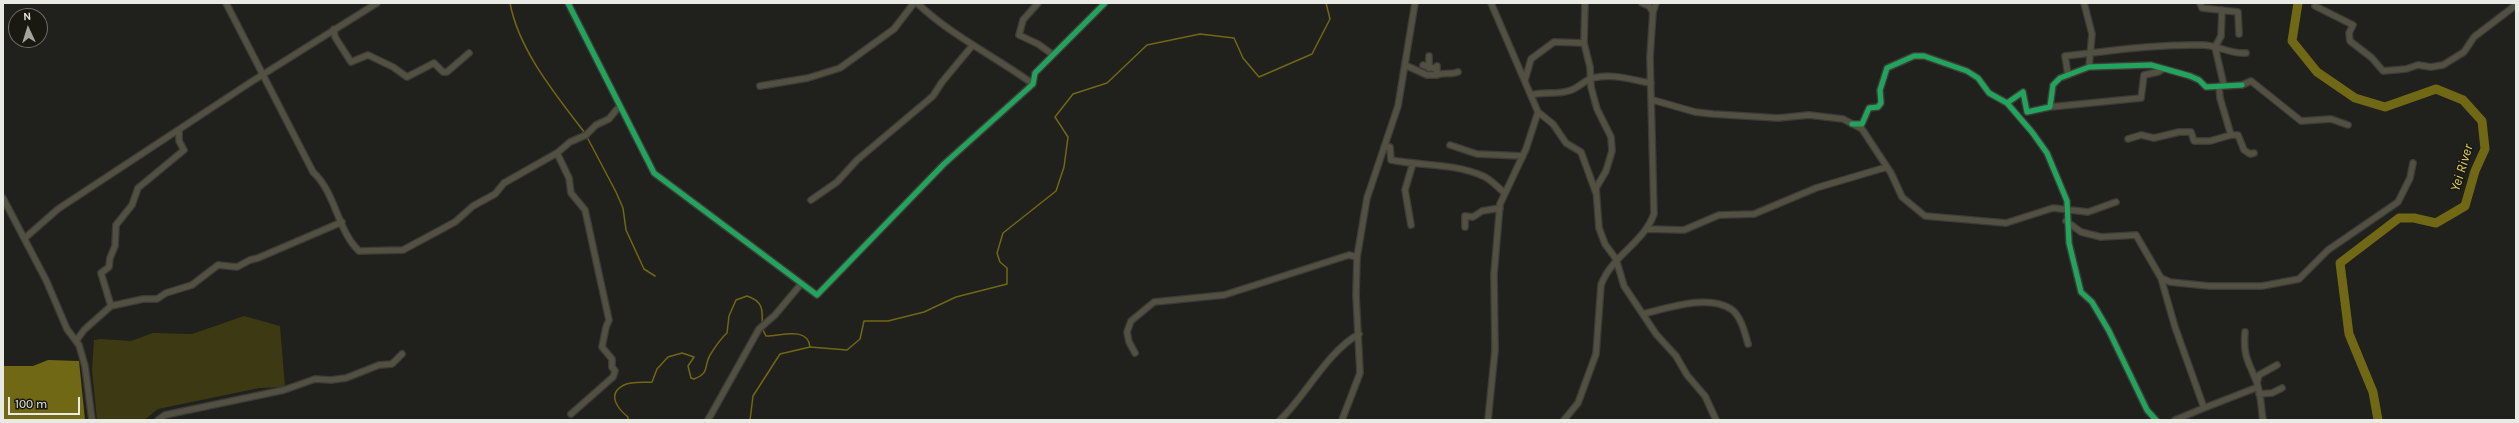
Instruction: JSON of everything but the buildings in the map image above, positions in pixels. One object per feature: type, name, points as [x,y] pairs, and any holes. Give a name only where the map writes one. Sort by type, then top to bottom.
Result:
[{"type":"street","points":[[226,3],[309,166],[328,192],[342,222],[343,229],[358,251],[402,250],[455,222],[473,206],[495,194],[504,183],[557,153],[570,142],[586,135],[596,125],[609,119],[617,109],[620,108]]},
{"type":"street","points":[[25,238],[58,209],[334,29],[377,3]]},
{"type":"street","points":[[568,3],[654,173],[817,295],[944,164],[1033,84],[1035,73],[1052,54],[1105,3]]},
{"type":"street","points":[[760,86],[808,78],[840,68],[894,29],[914,3]]},
{"type":"street","points":[[918,3],[948,30],[972,46],[1006,64],[1033,84]]},
{"type":"street","points":[[1038,3],[1023,20],[1019,34],[1038,44],[1052,54]]},
{"type":"street","points":[[1342,420],[1360,373],[1356,295],[1357,257],[1367,198],[1398,106],[1415,3]]},
{"type":"street","points":[[1491,3],[1532,95],[1538,112],[1553,124],[1566,143],[1581,152],[1596,193]]},
{"type":"street","points":[[1585,3],[1584,43],[1596,109],[1611,137],[1612,151],[1606,171],[1596,186],[1600,228],[1604,244],[1616,259],[1624,286],[1656,334],[1676,356],[1687,375],[1705,396],[1716,420]]},
{"type":"street","points":[[1642,3],[1649,6],[1653,12]]},
{"type":"street","points":[[1559,420],[1564,420],[1578,402],[1596,354],[1601,285],[1616,259],[1647,229],[1654,214],[1651,138],[1653,100],[1651,83],[1653,12],[1656,3]]},
{"type":"street","points":[[2084,3],[2092,34],[2090,53],[2091,61],[2089,67]]},
{"type":"street","points":[[2200,3],[2202,8],[2238,12],[2240,34]]},
{"type":"street","points":[[2315,6],[2354,26],[2349,32],[2350,41],[2372,58],[2383,71],[2388,71],[2406,69],[2418,64],[2431,67],[2443,65],[2464,52],[2474,37],[2516,5]]},
{"type":"street","points":[[2222,10],[2221,36],[2215,47],[2221,86],[2220,98],[2231,135]]},
{"type":"street","points":[[334,29],[335,37],[351,62],[368,55],[393,67],[407,77],[422,72],[434,63],[443,72],[447,72],[469,53]]},
{"type":"street","points":[[1525,80],[1531,59],[1554,42],[1584,43]]},
{"type":"street","points":[[2068,75],[2065,56],[2173,44],[2215,47],[2234,54],[2246,53]]},
{"type":"street","points":[[811,200],[837,182],[857,160],[933,96],[942,82],[972,46]]},
{"type":"street","points":[[1429,56],[1429,68]]},
{"type":"street","points":[[1852,124],[1862,124],[1869,108],[1878,107],[1881,103],[1880,90],[1887,68],[1914,56],[1924,56],[1967,71],[1978,78],[1989,93],[2007,103],[2047,153],[2064,194],[2067,209],[2066,221],[2069,242],[2081,292],[2092,302],[2103,320],[2147,410],[2156,420]]},
{"type":"street","points":[[2091,61],[2099,68]]},
{"type":"street","points":[[1423,65],[1429,68],[1437,67],[1437,75]]},
{"type":"street","points":[[2050,107],[2053,85],[2060,78],[2089,67],[2099,68],[2151,65],[2190,76],[2199,80],[2206,87],[2242,85],[2251,81],[2301,121],[2331,119],[2348,125]]},
{"type":"street","points":[[1405,66],[1427,74],[1437,75],[1444,72],[1454,74],[1458,72]]},
{"type":"street","points":[[2007,103],[2023,92],[2027,112],[2050,107],[2141,98],[2144,75],[2158,72],[2163,69]]},
{"type":"street","points":[[1532,95],[1539,92],[1567,92],[1581,87],[1591,78],[1623,77],[1651,83]]},
{"type":"street","points":[[1653,100],[1695,112],[1713,114],[1778,118],[1822,116],[1843,119],[1862,129],[1887,168],[1902,197],[1925,216],[2006,223],[2053,208],[2088,212],[2116,202]]},
{"type":"street","points":[[1488,420],[1495,350],[1494,274],[1500,208],[1523,156],[1538,112]]},
{"type":"street","points":[[111,306],[101,273],[109,267],[110,258],[115,246],[116,225],[132,206],[138,188],[184,150],[180,141],[179,131]]},
{"type":"street","points":[[2128,139],[2141,135],[2154,138],[2191,132],[2194,141],[2210,141],[2231,135],[2238,135],[2244,150],[2250,154],[2254,153]]},
{"type":"street","points":[[1450,146],[1477,154],[1523,156]]},
{"type":"street","points":[[1384,147],[1390,147],[1391,160],[1465,170],[1485,176],[1506,192]]},
{"type":"street","points":[[557,153],[569,178],[571,193],[585,210],[592,235],[609,320],[602,347],[612,358],[615,372],[613,378],[571,414]]},
{"type":"street","points":[[1411,225],[1405,190],[1413,163]]},
{"type":"street","points":[[2162,280],[2209,286],[2262,286],[2299,279],[2328,250],[2398,202],[2410,178],[2413,163]]},
{"type":"street","points":[[1647,229],[1684,230],[1719,215],[1754,214],[1830,184],[1887,168]]},
{"type":"street","points":[[3,198],[25,238],[67,329],[76,341],[85,366],[92,420]]},
{"type":"street","points":[[1465,227],[1465,216],[1473,217],[1482,211],[1500,208]]},
{"type":"street","points":[[2066,221],[2081,232],[2101,238],[2136,235],[2162,280],[2175,327],[2204,408]]},
{"type":"street","points":[[76,341],[84,330],[111,306],[143,299],[157,299],[166,293],[192,285],[218,265],[241,265],[342,222]]},
{"type":"street","points":[[1135,353],[1129,342],[1127,332],[1131,321],[1154,302],[1224,295],[1349,255],[1357,257]]},
{"type":"street","points":[[708,420],[758,330],[794,295],[801,284]]},
{"type":"street","points":[[1643,314],[1685,304],[1721,306],[1731,309],[1741,323],[1748,344]]},
{"type":"street","points":[[2246,332],[2244,347],[2247,364],[2258,388]]},
{"type":"street","points":[[1280,420],[1309,389],[1336,353],[1348,341],[1359,334]]},
{"type":"street","points":[[158,420],[165,415],[284,390],[315,380],[346,378],[379,365],[392,364],[402,354]]},
{"type":"street","points":[[2263,420],[2258,388],[2259,375],[2277,365]]},
{"type":"street","points":[[2174,420],[2258,388],[2272,393],[2282,388]]},
{"type":"shaded area","points":[[244,316],[280,326],[285,387],[259,388],[158,409],[144,420],[97,420],[92,370],[94,340],[131,341],[153,333],[192,334]]},
{"type":"shaded area","points":[[48,360],[79,361],[85,420],[3,420],[3,366],[33,366]]},
{"type":"waterway","points":[[510,3],[521,38],[530,55],[551,88],[585,133]]},
{"type":"waterway","points":[[750,420],[753,396],[780,354],[810,347],[847,350],[860,339],[864,321],[888,321],[924,312],[956,297],[1007,284],[1007,268],[1000,262],[997,253],[1003,233],[1056,191],[1064,167],[1068,137],[1055,117],[1073,94],[1107,83],[1147,45],[1200,34],[1234,38],[1243,58],[1259,77],[1312,54],[1330,19],[1326,3]]},
{"type":"waterway","name":"Yei River","points":[[2298,3],[2292,41],[2317,72],[2355,98],[2385,107],[2436,89],[2463,100],[2482,121],[2485,149],[2475,171],[2465,206],[2436,223],[2414,218],[2399,218],[2340,263],[2349,334],[2373,392],[2378,420]]},
{"type":"waterway","points":[[587,137],[623,208],[626,230],[644,269],[655,276]]},
{"type":"waterway","points":[[628,420],[628,417],[621,410],[616,401],[615,397],[619,389],[624,385],[631,383],[652,382],[657,369],[668,357],[682,353],[694,357],[688,366],[691,378],[694,379],[703,374],[710,355],[720,340],[727,333],[729,316],[736,300],[747,296],[759,303],[762,311],[762,325]]},
{"type":"waterway","points":[[762,328],[766,336],[791,334],[804,336],[808,340],[810,347]]},
{"type":"cycle path","points":[[568,3],[654,173],[817,295],[944,164],[1033,84],[1035,73],[1105,3]]},
{"type":"cycle path","points":[[1852,124],[1862,124],[1869,108],[1878,107],[1881,103],[1880,90],[1887,68],[1914,56],[1924,56],[1967,71],[1978,78],[1989,93],[2007,103],[2032,132],[2047,153],[2067,201],[2069,243],[2081,292],[2092,302],[2109,331],[2147,410],[2156,420]]},
{"type":"cycle path","points":[[2007,103],[2023,92],[2027,112],[2050,107],[2053,85],[2060,78],[2089,67],[2151,65],[2190,76],[2199,80],[2206,87],[2242,85]]}]
